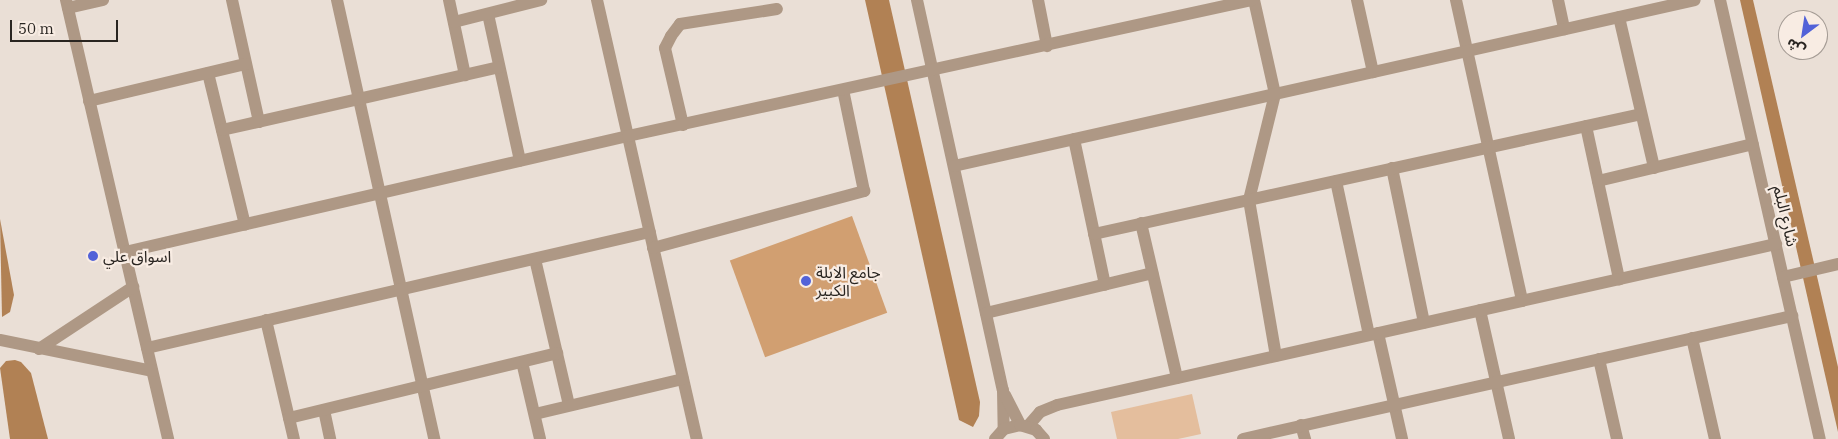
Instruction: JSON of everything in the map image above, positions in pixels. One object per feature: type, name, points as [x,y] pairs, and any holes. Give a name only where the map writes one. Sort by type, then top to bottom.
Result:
[{"type":"street","points":[[103,0],[67,4],[168,439]]},
{"type":"street","points":[[232,0],[259,122]]},
{"type":"street","points":[[336,0],[434,439]]},
{"type":"street","points":[[449,0],[465,75]]},
{"type":"street","points":[[454,22],[541,0]]},
{"type":"street","points":[[597,0],[697,439]]},
{"type":"street","points":[[916,0],[1003,390],[1004,430]]},
{"type":"street","points":[[1038,0],[1048,46]]},
{"type":"street","points":[[125,252],[628,136],[1048,46],[1198,6],[1253,0],[1275,94],[1249,200],[1276,356]]},
{"type":"street","points":[[1357,0],[1373,72]]},
{"type":"street","points":[[1456,0],[1522,301]]},
{"type":"street","points":[[1558,0],[1564,29]]},
{"type":"street","points":[[954,166],[1696,0]]},
{"type":"street","name":"شارع البلم","points":[[1720,0],[1820,439]]},
{"type":"street","points":[[682,124],[665,48],[680,24],[777,9]]},
{"type":"street","points":[[488,14],[520,161]]},
{"type":"street","points":[[1619,17],[1654,168]]},
{"type":"street","points":[[89,101],[246,64]]},
{"type":"street","points":[[222,130],[499,67]]},
{"type":"street","points":[[208,72],[245,224]]},
{"type":"street","points":[[653,248],[864,191],[843,90]]},
{"type":"street","points":[[1094,234],[1641,114]]},
{"type":"street","points":[[1586,126],[1619,279]]},
{"type":"street","points":[[1074,140],[1105,285]]},
{"type":"street","points":[[1598,181],[1753,144]]},
{"type":"street","points":[[1392,168],[1424,323]]},
{"type":"street","points":[[1336,181],[1373,334],[1402,439]]},
{"type":"street","points":[[1141,223],[1177,378]]},
{"type":"street","points":[[147,348],[650,232]]},
{"type":"street","points":[[995,439],[1004,430],[1024,425],[1040,412],[1057,405],[1776,244]]},
{"type":"street","points":[[536,258],[569,405]]},
{"type":"street","points":[[1783,277],[1838,264]]},
{"type":"street","points":[[986,313],[1152,273]]},
{"type":"street","points":[[38,349],[133,288]]},
{"type":"street","points":[[1480,310],[1509,439]]},
{"type":"street","points":[[1243,439],[1792,316]]},
{"type":"street","points":[[266,320],[294,439]]},
{"type":"street","points":[[1692,338],[1715,439]]},
{"type":"street","points":[[0,340],[152,371]]},
{"type":"street","points":[[290,418],[557,353]]},
{"type":"street","points":[[1599,359],[1617,439]]},
{"type":"street","points":[[522,362],[540,439]]},
{"type":"street","points":[[535,414],[683,379]]},
{"type":"street","points":[[1003,390],[1024,425],[1044,439]]},
{"type":"street","points":[[324,410],[330,439]]},
{"type":"street","points":[[1301,425],[1305,439]]},
{"type":"shaded area","points":[[865,0],[889,0],[980,402],[979,416],[973,427],[959,420]]},
{"type":"shaded area","points":[[1740,0],[1753,0],[1838,367],[1838,432]]},
{"type":"shaded area","points":[[0,219],[14,295],[10,312],[2,317]]},
{"type":"shaded area","points":[[15,360],[21,362],[31,373],[48,439],[10,439],[0,368],[6,361]]},
{"type":"shaded area","points":[[1192,394],[1201,434],[1178,439],[1117,439],[1111,412]]},
{"type":"building","name":"جامع الابلة الكبير","points":[[852,216],[887,313],[765,357],[730,260]]},
{"type":"place","name":"اسواق علي","points":[[93,256]]},
{"type":"place","name":"جامع الابلة الكبير","points":[[806,281]]}]
